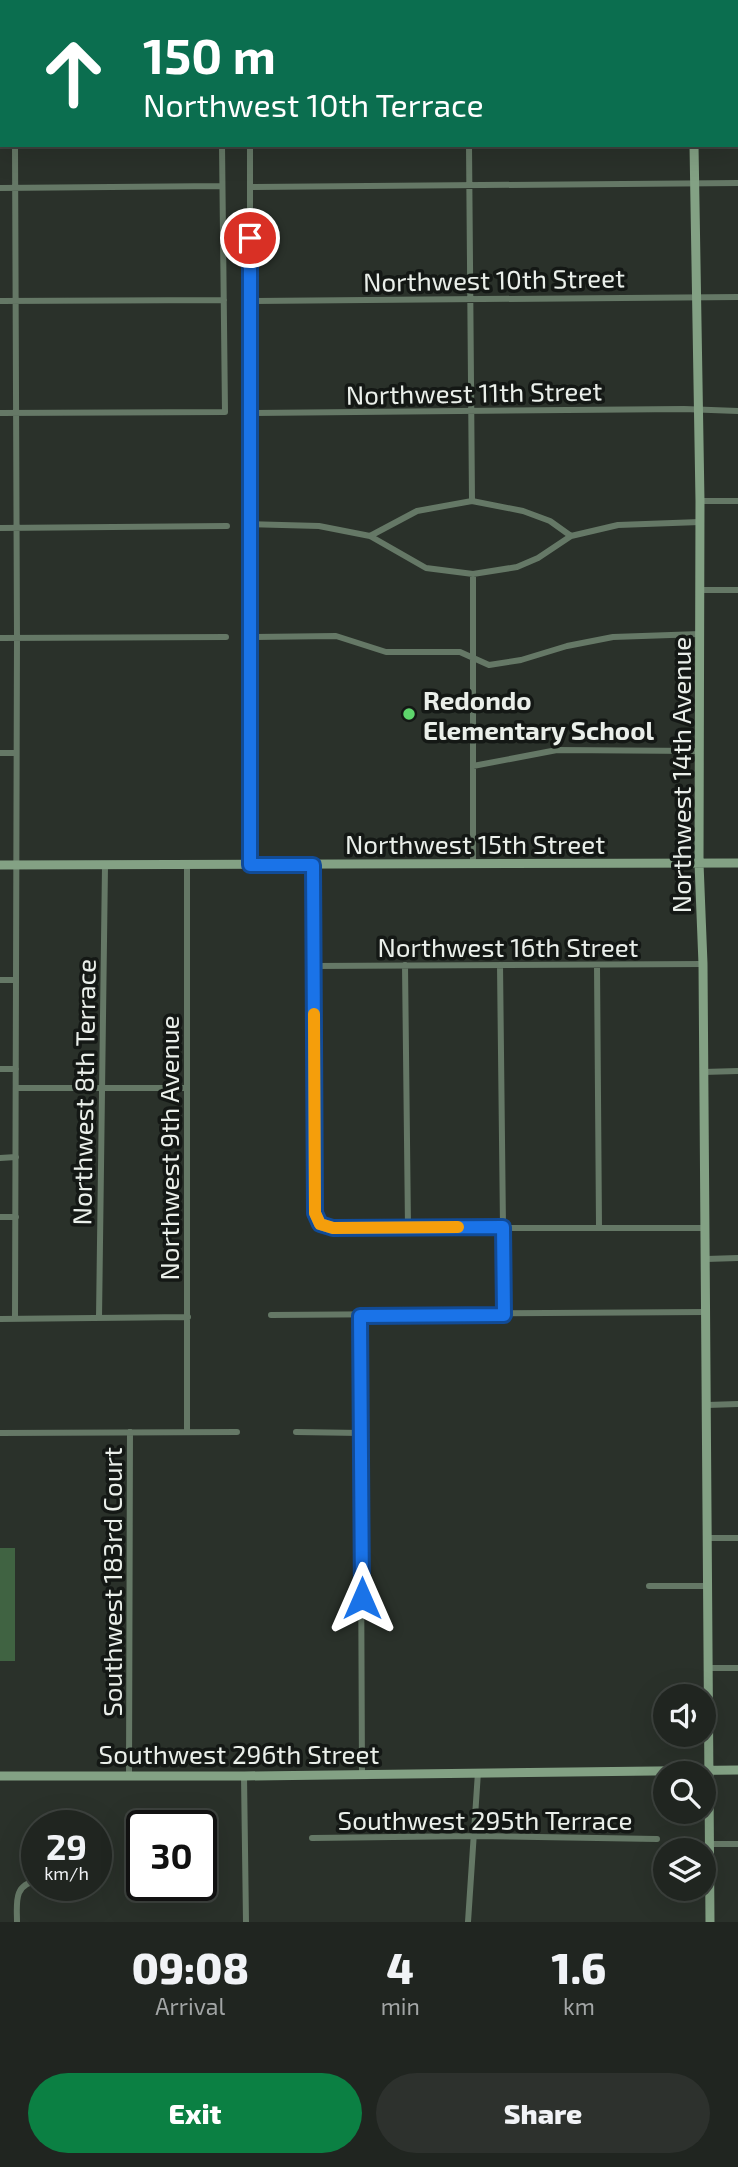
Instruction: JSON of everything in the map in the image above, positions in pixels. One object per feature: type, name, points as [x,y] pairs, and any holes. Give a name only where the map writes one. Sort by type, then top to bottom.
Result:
[{"type":"street","points":[[15,147],[15,1319]]},
{"type":"street","points":[[0,413],[225,412],[222,147]]},
{"type":"street","points":[[250,147],[250,865]]},
{"type":"street","points":[[469,147],[472,501]]},
{"type":"street","name":"Northwest 14th Avenue","points":[[694,147],[700,522],[698,751],[703,964],[710,1761]]},
{"type":"street","points":[[250,187],[738,183]]},
{"type":"street","points":[[0,188],[222,186]]},
{"type":"street","name":"Northwest 10th Street","points":[[250,301],[738,297]]},
{"type":"street","points":[[0,301],[224,300]]},
{"type":"street","name":"Northwest 11th Street","points":[[250,413],[738,411]]},
{"type":"street","points":[[370,536],[416,512],[472,501],[523,511],[550,521],[571,536]]},
{"type":"street","points":[[699,501],[738,501]]},
{"type":"street","points":[[249,524],[319,526],[370,536],[426,568],[473,574],[517,567],[538,558],[571,536],[618,524],[700,522]]},
{"type":"street","points":[[0,528],[227,526]]},
{"type":"street","points":[[473,574],[473,863]]},
{"type":"street","points":[[700,590],[738,590]]},
{"type":"street","points":[[249,637],[337,636],[386,652],[460,652],[489,665],[613,638],[700,634]]},
{"type":"street","points":[[0,638],[226,637]]},
{"type":"street","points":[[473,766],[557,750],[698,751]]},
{"type":"street","points":[[0,753],[16,753]]},
{"type":"street","name":"Northwest 15th Street","points":[[0,865],[738,863]]},
{"type":"street","name":"Northwest 9th Avenue","points":[[187,865],[187,1432]]},
{"type":"street","points":[[313,865],[315,1213],[320,1224],[333,1228],[706,1228]]},
{"type":"street","name":"Northwest 8th Terrace","points":[[99,1318],[105,866]]},
{"type":"street","name":"Northwest 16th Street","points":[[313,965],[703,964]]},
{"type":"street","points":[[405,965],[408,1227]]},
{"type":"street","points":[[500,965],[504,1315]]},
{"type":"street","points":[[597,965],[599,1226]]},
{"type":"street","points":[[0,980],[16,980]]},
{"type":"street","points":[[0,1069],[16,1069]]},
{"type":"street","points":[[703,1072],[738,1071]]},
{"type":"street","points":[[16,1088],[187,1088]]},
{"type":"street","points":[[0,1158],[16,1157]]},
{"type":"street","points":[[0,1217],[16,1217]]},
{"type":"street","points":[[706,1259],[738,1258]]},
{"type":"street","points":[[271,1315],[706,1312]]},
{"type":"street","points":[[360,1316],[362,1774]]},
{"type":"street","points":[[0,1319],[188,1317]]},
{"type":"street","points":[[707,1405],[738,1404]]},
{"type":"street","name":"Southwest 183rd Court","points":[[129,1775],[130,1432]]},
{"type":"street","points":[[0,1433],[237,1432]]},
{"type":"street","points":[[296,1432],[361,1433]]},
{"type":"street","points":[[708,1538],[738,1538]]},
{"type":"street","points":[[649,1586],[708,1586]]},
{"type":"street","points":[[709,1668],[738,1668]]},
{"type":"street","name":"Southwest 296th Street","points":[[0,1776],[653,1770]]},
{"type":"street","name":"Southwest 296th Street","points":[[716,1770],[738,1770]]},
{"type":"street","points":[[468,1922],[478,1772]]},
{"type":"street","points":[[244,1776],[246,1922]]},
{"type":"street","name":"Southwest 295th Terrace","points":[[312,1838],[475,1836],[653,1839]]},
{"type":"street","points":[[716,1844],[738,1844]]},
{"type":"street","points":[[18,1922],[17,1897],[21,1888]]},
{"type":"street","name":"Northwest 14th Avenue","points":[[710,1901],[710,1922]]},
{"type":"green space","points":[[0,1548],[15,1548],[15,1661],[0,1661]]},
{"type":"slow traffic","points":[[314,1014],[315,1213],[320,1224],[333,1228],[458,1227]]},
{"type":"place","name":"Redondo Elementary School","points":[[409,714]]},
{"type":"route","points":[[250,238],[250,865],[313,865],[315,1213],[320,1224],[333,1228],[503,1227],[504,1315],[360,1316],[362,1598]]}]
